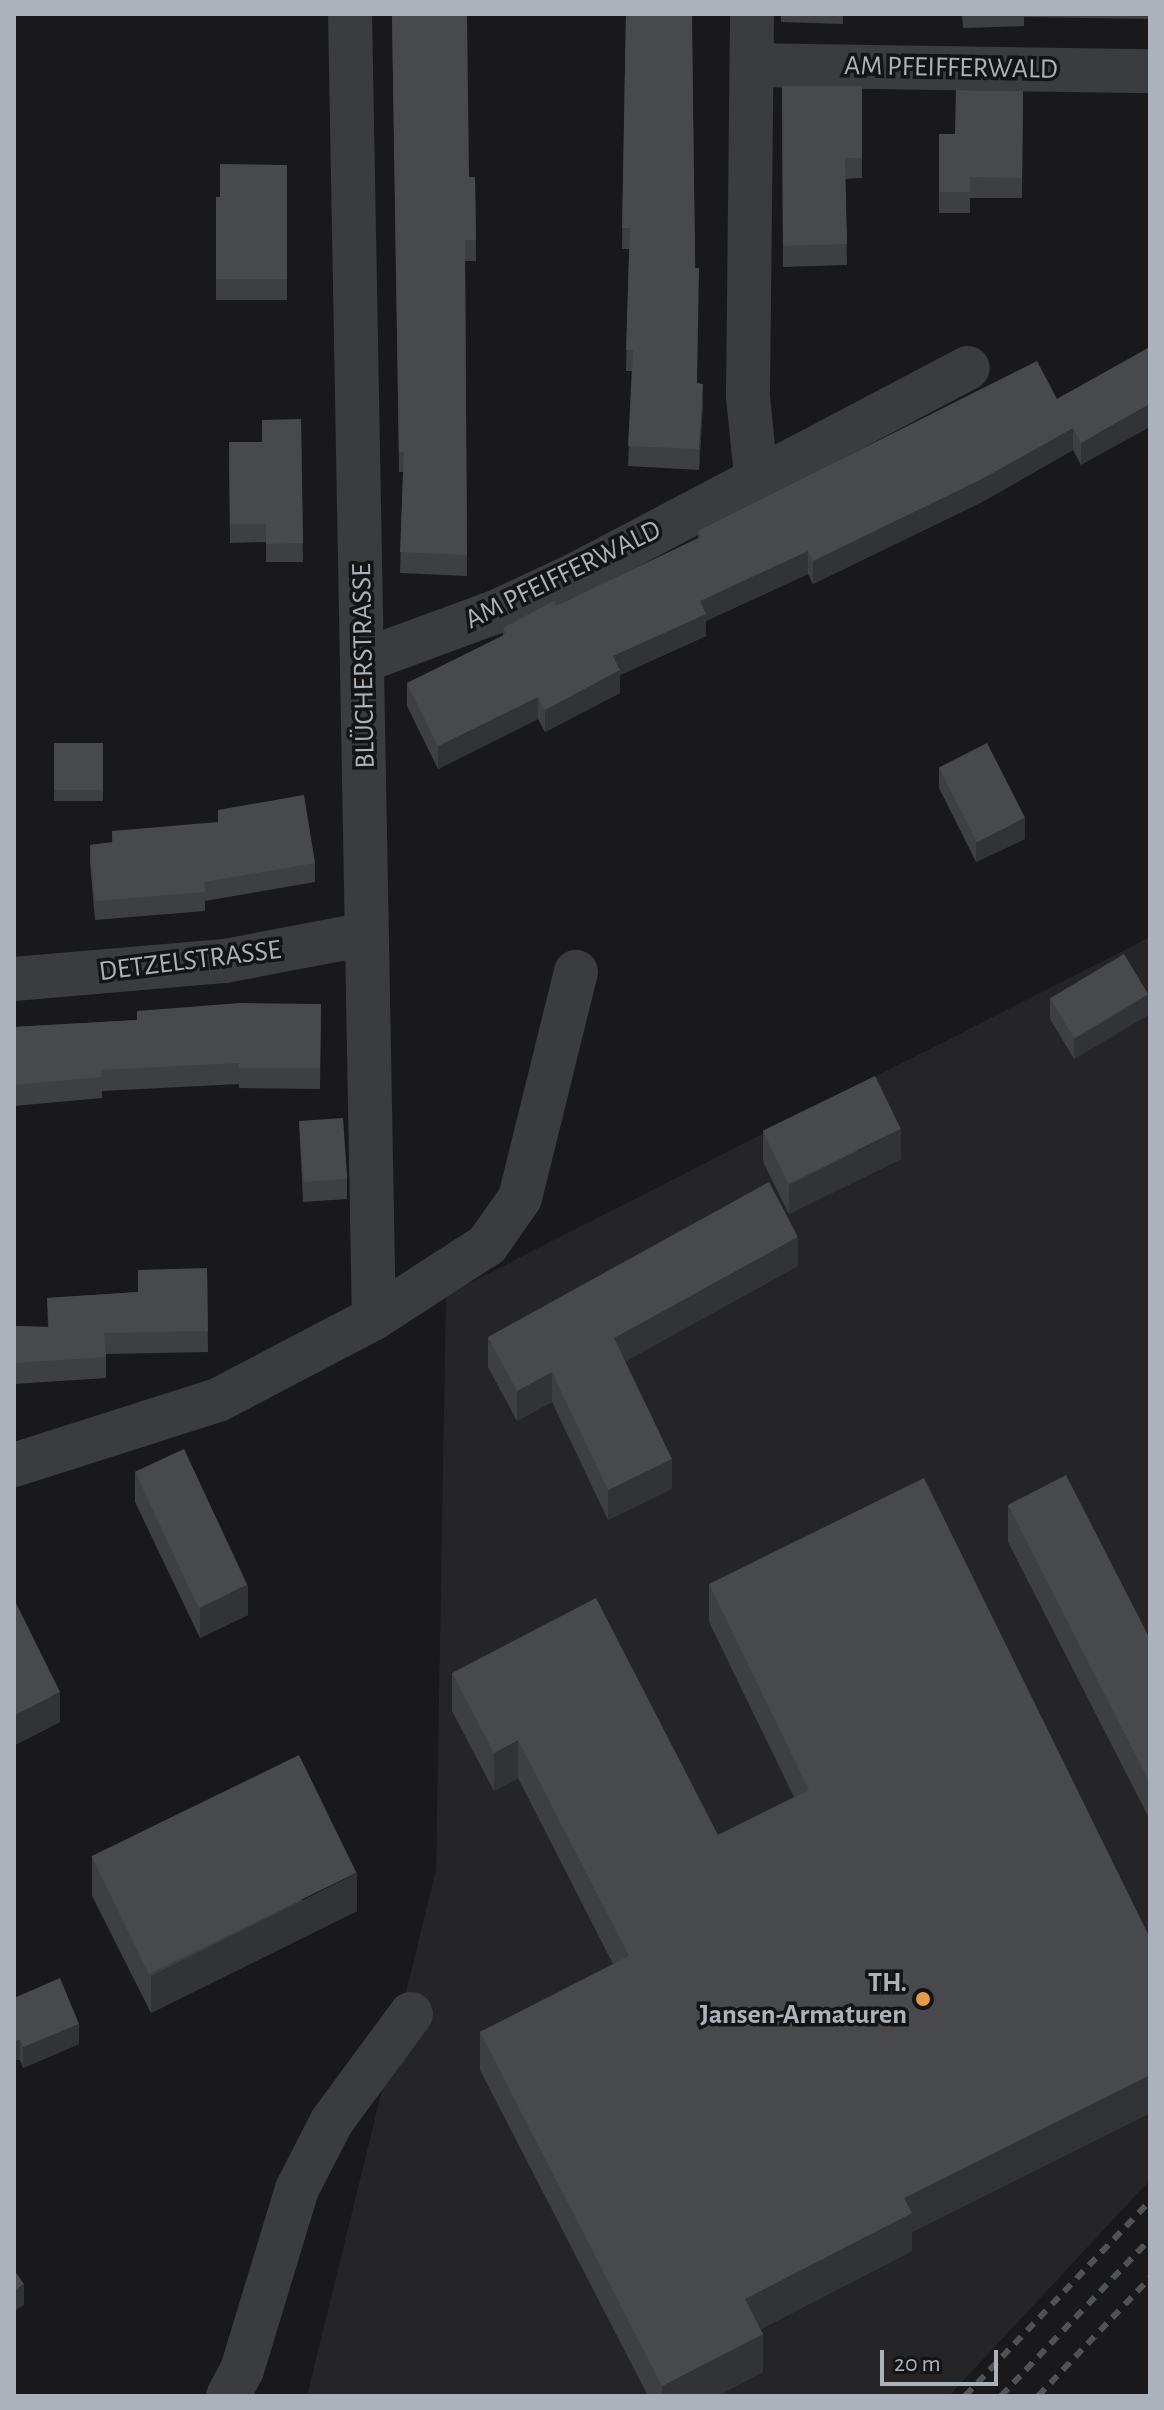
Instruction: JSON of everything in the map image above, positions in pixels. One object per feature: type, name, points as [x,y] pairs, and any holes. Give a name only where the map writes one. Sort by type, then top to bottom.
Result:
[{"type":"street","name":"BLÜCHERSTRASSE","points":[[350,14],[365,660],[366,934],[374,1318]]},
{"type":"street","points":[[752,14],[748,397],[756,476]]},
{"type":"street","name":"AM PFEIFFERWALD","points":[[753,65],[1150,71]]},
{"type":"street","name":"AM PFEIFFERWALD","points":[[365,660],[498,611],[575,575],[756,476],[968,368]]},
{"type":"street","name":"DETZELSTRASSE","points":[[14,979],[225,961],[366,934]]},
{"type":"street","points":[[14,1465],[218,1400],[374,1318],[487,1245],[520,1198],[576,972]]},
{"type":"street","points":[[228,2396],[242,2370],[297,2189],[332,2121],[411,2014]]},
{"type":"shaded area","points":[[1150,937],[1150,2180],[949,2396],[307,2396],[436,1870],[446,1295]]},
{"type":"building","points":[[392,14],[467,14],[469,177],[475,177],[476,240],[465,240],[467,555],[400,552],[404,452],[399,452]]},
{"type":"building","points":[[626,14],[692,14],[695,268],[699,268],[697,383],[703,384],[699,449],[628,446],[633,350],[626,350],[630,228],[622,228]]},
{"type":"building","points":[[782,86],[862,86],[862,158],[845,158],[847,244],[783,246]]},
{"type":"building","points":[[1150,88],[1150,153],[1149,153]]},
{"type":"building","points":[[956,90],[1023,91],[1022,178],[970,177],[970,192],[939,192],[939,134],[955,134]]},
{"type":"building","points":[[220,164],[287,165],[287,279],[216,279],[216,197],[220,197]]},
{"type":"building","points":[[1150,347],[1150,404],[1081,443],[1073,428],[982,479],[813,561],[808,551],[700,601],[706,614],[613,656],[620,670],[545,710],[538,697],[438,746],[407,683],[506,634],[503,628],[554,601],[556,606],[701,537],[698,531],[1037,361],[1057,399]]},
{"type":"building","points":[[301,419],[303,543],[266,544],[266,524],[230,524],[229,442],[262,442],[262,420]]},
{"type":"building","points":[[54,743],[103,743],[103,790],[54,790]]},
{"type":"building","points":[[987,743],[1025,818],[977,842],[939,768]]},
{"type":"building","points":[[304,795],[315,863],[204,882],[205,892],[95,901],[90,845],[113,842],[112,831],[218,822],[218,810]]},
{"type":"building","points":[[1124,954],[1148,994],[1074,1039],[1050,998]]},
{"type":"building","points":[[240,1003],[321,1004],[320,1068],[239,1068],[239,1063],[101,1070],[102,1077],[14,1085],[14,1027],[137,1020],[137,1011]]},
{"type":"building","points":[[875,1076],[901,1129],[789,1184],[763,1131]]},
{"type":"building","points":[[343,1118],[347,1179],[303,1182],[299,1121]]},
{"type":"building","points":[[769,1182],[798,1237],[614,1338],[672,1459],[608,1490],[552,1372],[517,1391],[488,1337]]},
{"type":"building","points":[[207,1268],[208,1331],[104,1333],[106,1357],[14,1363],[14,1326],[49,1327],[47,1298],[138,1292],[138,1270]]},
{"type":"building","points":[[184,1449],[247,1585],[198,1608],[135,1472]]},
{"type":"building","points":[[1066,1475],[1150,1639],[1150,1783],[1008,1505]]},
{"type":"building","points":[[924,1478],[1150,1938],[1150,2075],[904,2198],[912,2213],[745,2299],[763,2334],[662,2386],[480,2032],[629,1956],[518,1740],[494,1753],[452,1673],[596,1598],[718,1835],[809,1790],[709,1584]]},
{"type":"building","points":[[14,1599],[60,1692],[15,1715],[14,1712]]},
{"type":"building","points":[[299,1755],[356,1873],[149,1974],[91,1856]]},
{"type":"building","points":[[60,1978],[79,2024],[23,2047],[20,2040],[14,2041],[14,1998]]},
{"type":"building","points":[[14,2270],[24,2284],[14,2291]]},
{"type":"railway","points":[[965,2396],[1150,2201]]},
{"type":"railway","points":[[1001,2396],[1150,2239]]},
{"type":"railway","points":[[1038,2396],[1150,2278]]},
{"type":"place","name":"TH. Jansen-Armaturen","points":[[923,1999]]}]
